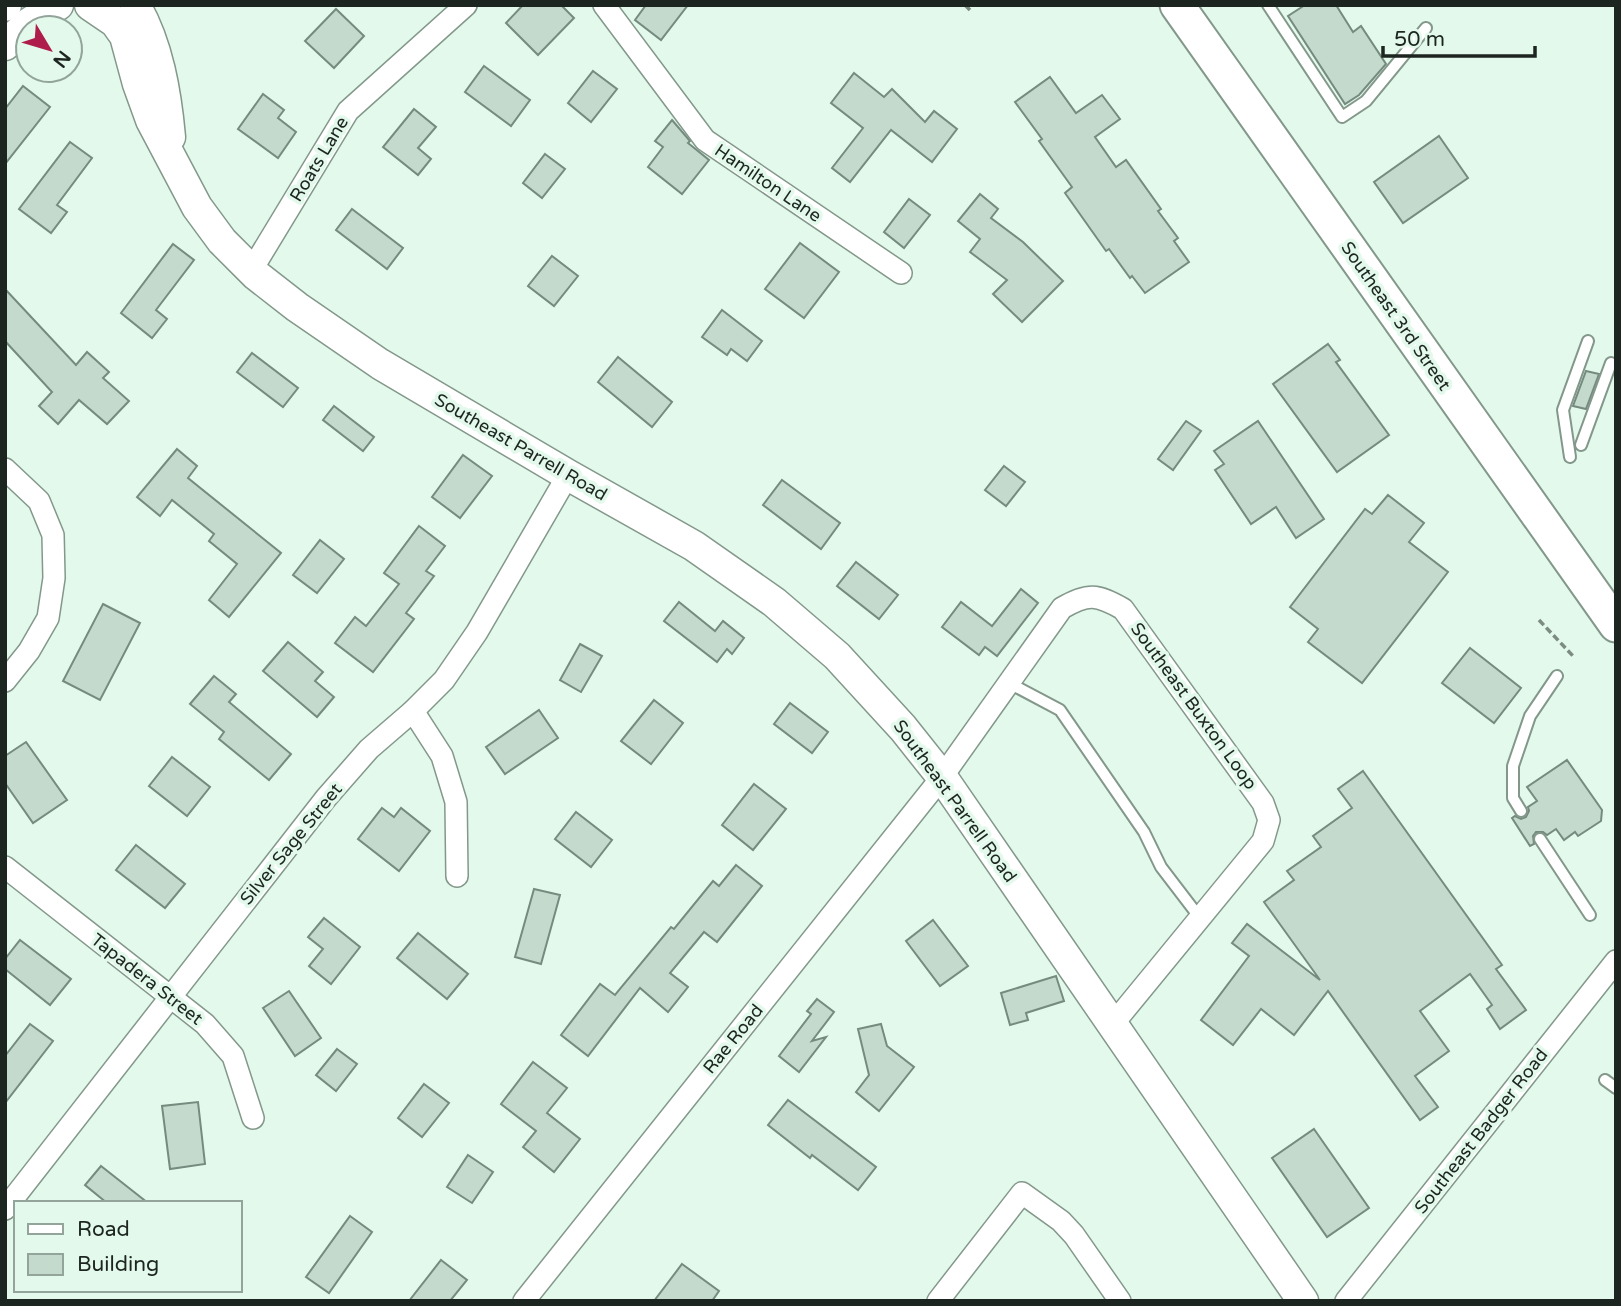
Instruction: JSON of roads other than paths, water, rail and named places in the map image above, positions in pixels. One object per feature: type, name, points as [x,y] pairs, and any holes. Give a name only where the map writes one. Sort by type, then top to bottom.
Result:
[{"type":"main road","name":"Southeast 3rd Street","points":[[1177,5],[1616,625]]},
{"type":"street","points":[[5,45],[29,23],[58,5],[76,5]]},
{"type":"street","name":"Southeast Parrell Road","points":[[90,5],[115,22],[125,36],[146,108],[187,191],[222,241],[251,271],[297,307],[380,364],[694,546],[774,602],[837,656],[903,728],[942,777],[1303,1301]]},
{"type":"street","name":"Southeast Parrell Road","points":[[135,5],[148,32],[161,82],[172,158]]},
{"type":"street","name":"Roats Lane","points":[[251,271],[348,111],[466,5]]},
{"type":"street","name":"Hamilton Lane","points":[[604,5],[705,140],[901,273]]},
{"type":"street","points":[[5,469],[38,501],[53,535],[54,578],[48,618],[29,652],[5,681]]},
{"type":"street","name":"Silver Sage Street","points":[[5,1209],[326,798],[369,749],[444,680],[477,632],[568,475]]},
{"type":"street","name":"Southeast Buxton Loop","points":[[942,777],[1062,608],[1081,597],[1103,597],[1123,609],[1263,803],[1269,820],[1263,841],[1113,1024]]},
{"type":"street","points":[[413,711],[442,756],[456,802],[457,876]]},
{"type":"street","name":"Rae Road","points":[[524,1301],[942,777]]},
{"type":"street","name":"Tapadera Street","points":[[5,867],[205,1024],[233,1056],[253,1118]]},
{"type":"street","name":"Southeast Badger Road","points":[[1346,1301],[1616,961]]},
{"type":"street","points":[[938,1301],[1022,1193],[1074,1235],[1120,1301]]},
{"type":"lane","points":[[1268,5],[1342,117],[1366,101],[1426,28]]},
{"type":"lane","points":[[1570,457],[1563,410],[1588,341]]},
{"type":"lane","points":[[1581,445],[1611,363]]},
{"type":"lane","points":[[1521,811],[1513,798],[1513,766],[1530,716],[1557,676]]},
{"type":"lane","points":[[1009,683],[1060,710],[1144,832],[1161,867],[1200,918]]},
{"type":"lane","points":[[1540,839],[1590,915]]},
{"type":"lane","points":[[1605,1080],[1616,1088]]}]
